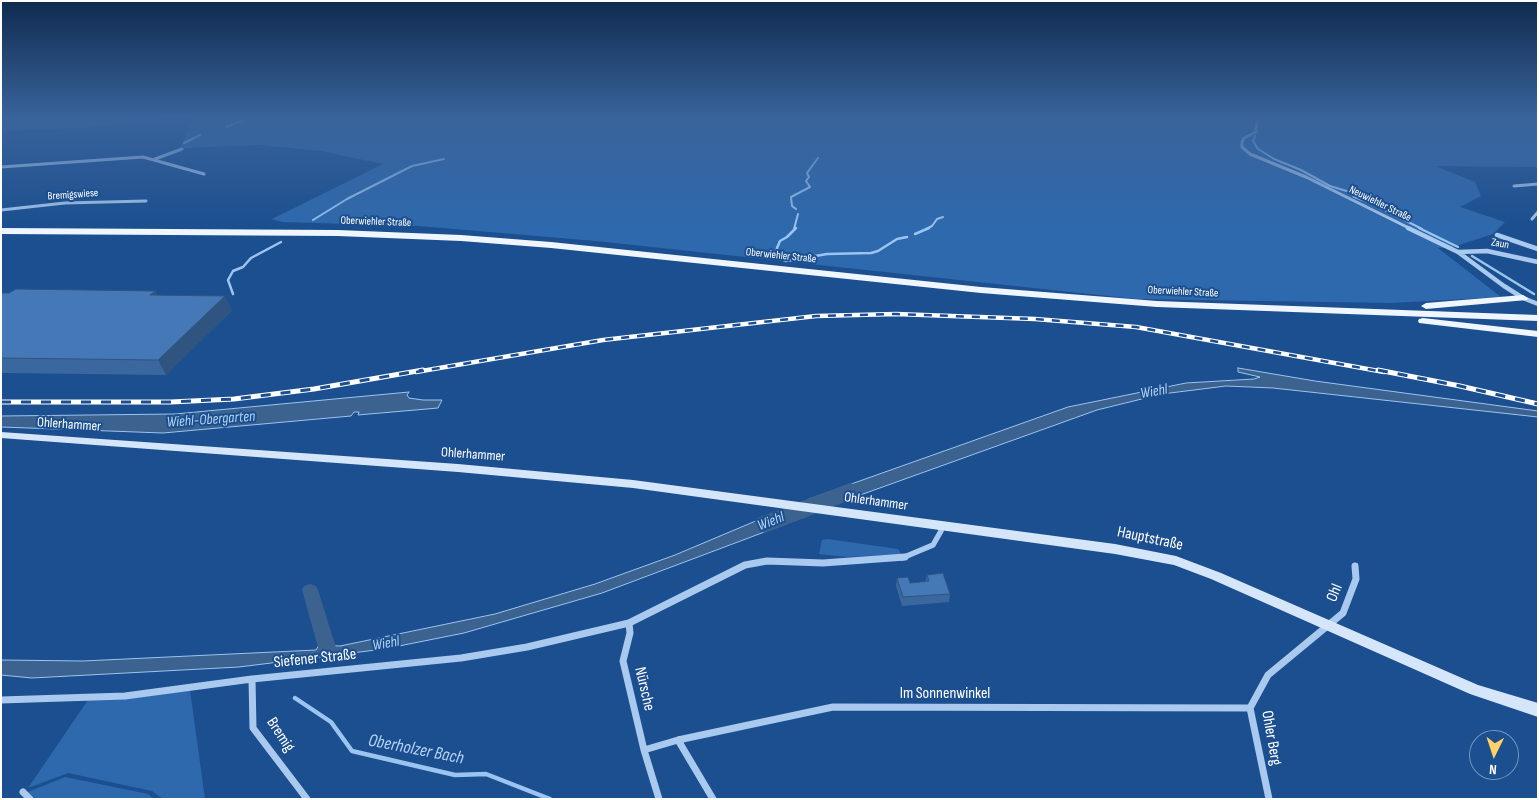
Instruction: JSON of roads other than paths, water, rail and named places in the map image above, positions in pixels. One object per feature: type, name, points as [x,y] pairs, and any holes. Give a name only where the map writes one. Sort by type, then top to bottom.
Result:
[{"type":"main road","name":"Oberwiehler Straße","points":[[1,229],[338,233],[461,238],[550,244],[981,290],[1147,304],[1538,318]]},
{"type":"main road","points":[[1373,311],[1523,298]]},
{"type":"main road","points":[[1289,309],[1389,317],[1538,334]]},
{"type":"street","points":[[155,159],[165,155]]},
{"type":"street","name":"Neuwiehler Straße","points":[[1253,155],[1306,177],[1458,252],[1523,298],[1538,304]]},
{"type":"street","points":[[1,167],[133,157],[155,159],[174,167],[204,174]]},
{"type":"street","points":[[1514,186],[1538,184]]},
{"type":"street","name":"Bremigswiese","points":[[1,210],[74,203],[146,201]]},
{"type":"street","points":[[1532,219],[1538,212]]},
{"type":"street","name":"Zaun","points":[[1497,235],[1538,249]]},
{"type":"street","name":"Zaun","points":[[1458,252],[1487,251],[1538,262]]},
{"type":"street","name":"Ohlerhammer","points":[[1,435],[590,479],[940,525]]},
{"type":"street","points":[[629,623],[745,566],[767,561],[823,563],[902,558],[933,545],[940,531],[940,525]]},
{"type":"street","name":"Hauptstraße","points":[[940,525],[1115,549],[1176,561],[1216,576],[1475,690],[1538,710]]},
{"type":"street","name":"Ohl","points":[[1328,625],[1343,613],[1356,579],[1355,566]]},
{"type":"street","name":"Siefener Straße","points":[[1,700],[125,696],[252,679],[461,658],[527,647],[629,623]]},
{"type":"street","name":"Nürsche","points":[[629,623],[630,633],[623,661],[644,750],[659,799]]},
{"type":"street","name":"Ohler Berg","points":[[1268,799],[1250,708],[1268,676],[1328,625]]},
{"type":"street","name":"Bremig","points":[[252,679],[253,728],[308,799]]},
{"type":"street","name":"Im Sonnenwinkel","points":[[644,750],[678,740],[833,707],[1250,708]]},
{"type":"street","points":[[678,740],[713,799]]},
{"type":"street","points":[[23,792],[30,799]]},
{"type":"water","points":[[1238,368],[1315,381],[1538,411],[1538,417],[1273,388],[1226,386],[1162,394],[1097,410],[838,503],[809,499],[1068,407],[1186,383],[1254,379],[1260,377],[1238,372]]},
{"type":"water","name":"Wiehl-Obergarten","points":[[409,392],[407,395],[409,398],[442,400],[438,408],[358,415],[359,412],[354,412],[351,416],[163,433],[1,427],[1,416],[175,414]]},
{"type":"water","points":[[777,512],[807,516],[602,593],[464,633],[384,649],[239,667],[32,678],[1,675],[1,660],[83,661],[316,650],[319,645],[340,646],[495,614],[595,584],[675,555]]},
{"type":"waterway","points":[[1268,155],[1330,186],[1350,192],[1354,197],[1371,203],[1422,229]]},
{"type":"waterway","points":[[796,209],[792,206],[791,197],[810,187],[806,181],[809,177],[807,173],[818,158]]},
{"type":"waterway","points":[[313,220],[347,199],[412,166],[444,159]]},
{"type":"waterway","points":[[794,229],[798,214]]},
{"type":"waterway","points":[[926,229],[932,226],[937,219],[943,217]]},
{"type":"waterway","points":[[796,228],[780,241],[777,248],[777,253],[781,259],[786,261],[827,254],[871,253],[878,251],[897,239],[907,237]]},
{"type":"waterway","points":[[915,234],[929,228]]},
{"type":"waterway","points":[[1419,228],[1458,247]]},
{"type":"waterway","points":[[233,294],[228,280],[233,271],[243,267],[251,258],[281,242]]},
{"type":"waterway","points":[[1472,256],[1534,294]]},
{"type":"waterway","name":"Wiehl","points":[[765,524],[850,491]]},
{"type":"waterway","points":[[310,590],[328,651]]},
{"type":"waterway","name":"Oberholzer Bach","points":[[295,698],[331,722],[352,751],[455,775],[486,774],[550,799]]},
{"type":"railway","points":[[416,372],[603,340],[816,316],[896,314],[1035,319],[1136,327],[1384,372]]},
{"type":"railway","points":[[1,402],[171,402],[234,399],[314,389],[423,370]]},
{"type":"railway","points":[[1378,370],[1538,404]]}]
